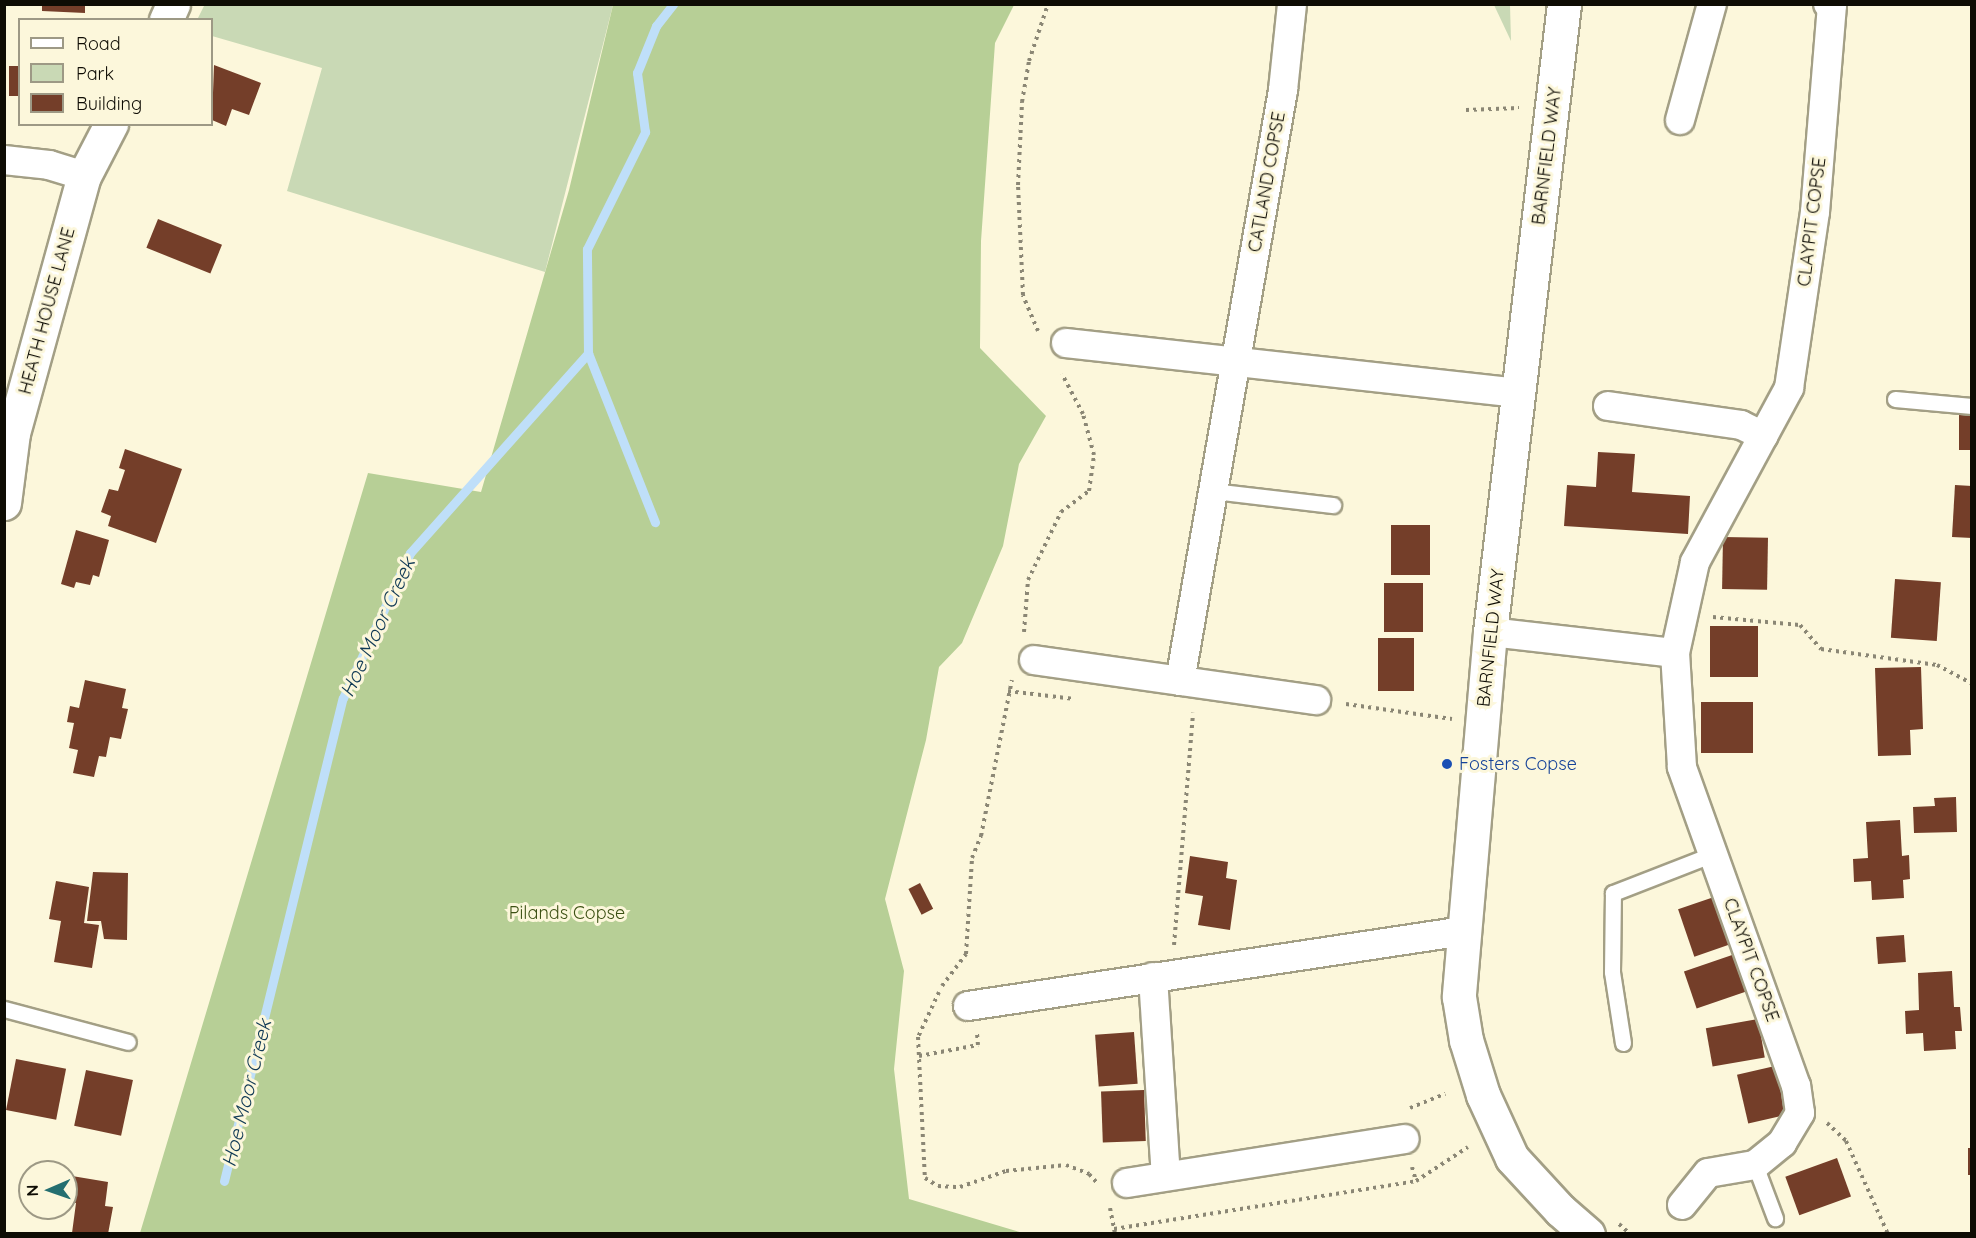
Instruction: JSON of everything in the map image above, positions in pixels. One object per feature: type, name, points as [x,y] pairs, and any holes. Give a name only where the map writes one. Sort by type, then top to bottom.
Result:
[{"type":"street","points":[[167,18],[173,4]]},
{"type":"street","name":"CATLAND COPSE","points":[[1183,681],[1213,491],[1283,90],[1292,4]]},
{"type":"street","name":"BARNFIELD WAY","points":[[1564,4],[1490,632],[1459,997],[1466,1040],[1483,1095],[1512,1158],[1560,1210],[1588,1233]]},
{"type":"street","points":[[1680,120],[1712,4]]},
{"type":"street","name":"CLAYPIT COPSE","points":[[1800,1113],[1796,1086],[1682,766],[1675,653],[1695,562],[1789,388],[1810,247],[1832,5],[1828,4]]},
{"type":"street","name":"HEATH HOUSE LANE","points":[[4,503],[9,433],[84,176],[110,126]]},
{"type":"street","points":[[4,160],[49,165],[84,176]]},
{"type":"street","points":[[1056,350],[1236,359],[1518,393]]},
{"type":"street","points":[[1608,406],[1741,425],[1764,436]]},
{"type":"street","points":[[1490,632],[1675,653]]},
{"type":"street","points":[[1024,657],[1316,700]]},
{"type":"street","points":[[972,1006],[1464,931]]},
{"type":"street","points":[[1162,976],[1166,1176]]},
{"type":"street","points":[[1682,1205],[1708,1173],[1755,1165],[1782,1143],[1800,1113]]},
{"type":"street","points":[[1112,1191],[1166,1176],[1405,1139]]},
{"type":"lane","points":[[1895,399],[1971,406]]},
{"type":"lane","points":[[1213,491],[1333,505]]},
{"type":"lane","points":[[1623,1043],[1612,972],[1613,893],[1713,854]]},
{"type":"lane","points":[[4,1009],[128,1042]]},
{"type":"lane","points":[[1755,1165],[1774,1218]]},
{"type":"path","points":[[1048,4],[1029,61],[1022,102],[1018,185],[1023,295],[1056,350],[1083,414],[1094,456],[1089,491],[1061,512],[1028,580],[1024,657],[1000,729],[981,836],[972,858],[966,954],[931,1006],[918,1037],[925,1178],[938,1186],[960,1187],[1006,1171],[1066,1165],[1089,1174],[1112,1191],[1114,1231],[1416,1181],[1468,1147]]},
{"type":"path","points":[[1466,110],[1528,107]]},
{"type":"path","points":[[1682,615],[1800,625],[1821,649],[1937,665],[1971,684]]},
{"type":"path","points":[[1162,976],[1194,715],[1183,681]]},
{"type":"path","points":[[1316,700],[1457,720]]},
{"type":"path","points":[[918,1056],[978,1045],[972,1006]]},
{"type":"path","points":[[1800,1113],[1820,1116],[1846,1141],[1888,1233]]},
{"type":"green space","points":[[205,4],[613,5],[545,272],[287,191],[322,68],[213,36],[213,18],[198,18]]},
{"type":"green space","name":"Pilands Copse","points":[[613,5],[1014,5],[995,43],[981,241],[980,348],[1046,416],[1019,464],[1003,546],[962,643],[939,667],[926,740],[885,899],[904,971],[894,1069],[909,1199],[1023,1233],[140,1233],[368,473],[481,492],[569,190]]},
{"type":"green space","points":[[1494,5],[1510,5],[1511,41]]},
{"type":"building","points":[[42,4],[85,4],[85,13],[42,11]]},
{"type":"building","points":[[214,65],[261,83],[249,115],[232,109],[226,126],[213,120]]},
{"type":"building","points":[[9,66],[18,66],[18,96],[9,96]]},
{"type":"building","points":[[158,219],[222,245],[210,274],[146,248]]},
{"type":"building","points":[[1959,415],[1972,415],[1972,450],[1959,450]]},
{"type":"building","points":[[125,449],[182,469],[156,543],[108,526],[111,516],[101,512],[109,489],[118,491],[125,470],[119,468]]},
{"type":"building","points":[[1598,452],[1635,454],[1632,492],[1690,496],[1688,534],[1564,526],[1567,485],[1596,487]]},
{"type":"building","points":[[1955,485],[1972,486],[1972,538],[1952,537]]},
{"type":"building","points":[[1391,525],[1430,525],[1430,575],[1391,575]]},
{"type":"building","points":[[76,530],[109,540],[99,577],[93,575],[90,585],[76,582],[74,588],[61,584]]},
{"type":"building","points":[[1723,537],[1768,538],[1767,590],[1722,589]]},
{"type":"building","points":[[1895,579],[1941,582],[1937,641],[1891,638]]},
{"type":"building","points":[[1384,583],[1423,583],[1423,632],[1384,632]]},
{"type":"building","points":[[1710,626],[1758,626],[1758,677],[1710,677]]},
{"type":"building","points":[[1378,638],[1414,638],[1414,691],[1378,691]]},
{"type":"building","points":[[1921,667],[1923,729],[1910,730],[1911,755],[1878,756],[1875,668]]},
{"type":"building","points":[[85,680],[126,689],[122,708],[128,709],[121,739],[110,737],[106,757],[99,756],[94,777],[73,773],[78,750],[69,748],[74,723],[67,722],[70,706],[79,708]]},
{"type":"building","points":[[1701,702],[1753,702],[1753,753],[1701,753]]},
{"type":"building","points":[[1956,797],[1957,832],[1914,833],[1913,807],[1935,806],[1934,798]]},
{"type":"building","points":[[1900,820],[1902,856],[1909,855],[1910,879],[1903,880],[1904,898],[1872,900],[1871,881],[1854,882],[1853,859],[1868,858],[1866,822]]},
{"type":"building","points":[[1190,856],[1228,862],[1226,878],[1237,880],[1230,930],[1198,925],[1203,896],[1185,893]]},
{"type":"building","points":[[93,872],[128,873],[127,940],[104,939],[101,921],[87,921]]},
{"type":"building","points":[[56,881],[89,887],[84,923],[99,925],[92,968],[54,962],[61,921],[49,919]]},
{"type":"building","points":[[920,883],[933,909],[922,915],[908,889]]},
{"type":"building","points":[[1714,897],[1730,944],[1694,957],[1678,909]]},
{"type":"building","points":[[1904,935],[1906,962],[1878,964],[1876,937]]},
{"type":"building","points":[[1735,954],[1748,991],[1697,1008],[1684,972]]},
{"type":"building","points":[[1952,971],[1954,1007],[1960,1007],[1962,1031],[1955,1031],[1956,1049],[1924,1051],[1923,1033],[1906,1034],[1905,1011],[1919,1010],[1918,973]]},
{"type":"building","points":[[1758,1019],[1765,1057],[1713,1067],[1706,1028]]},
{"type":"building","points":[[1134,1032],[1138,1084],[1099,1087],[1095,1035]]},
{"type":"building","points":[[16,1059],[66,1069],[56,1120],[6,1110]]},
{"type":"building","points":[[1775,1066],[1786,1115],[1748,1123],[1737,1075]]},
{"type":"building","points":[[86,1070],[133,1080],[121,1136],[74,1126]]},
{"type":"building","points":[[1144,1090],[1146,1141],[1103,1142],[1101,1092]]},
{"type":"building","points":[[1968,1148],[1972,1148],[1972,1175],[1968,1175]]},
{"type":"building","points":[[1837,1158],[1851,1197],[1799,1215],[1785,1177]]},
{"type":"building","points":[[78,1177],[108,1182],[105,1206],[113,1207],[108,1234],[72,1233],[74,1220],[78,1220]]},
{"type":"waterway","name":"Hoe Moor Creek","points":[[224,1181],[343,698],[410,553],[588,353],[587,249],[645,132],[637,73],[656,26],[673,4]]},
{"type":"waterway","points":[[588,353],[655,522]]},
{"type":"place","name":"Fosters Copse","points":[[1447,764]]}]
